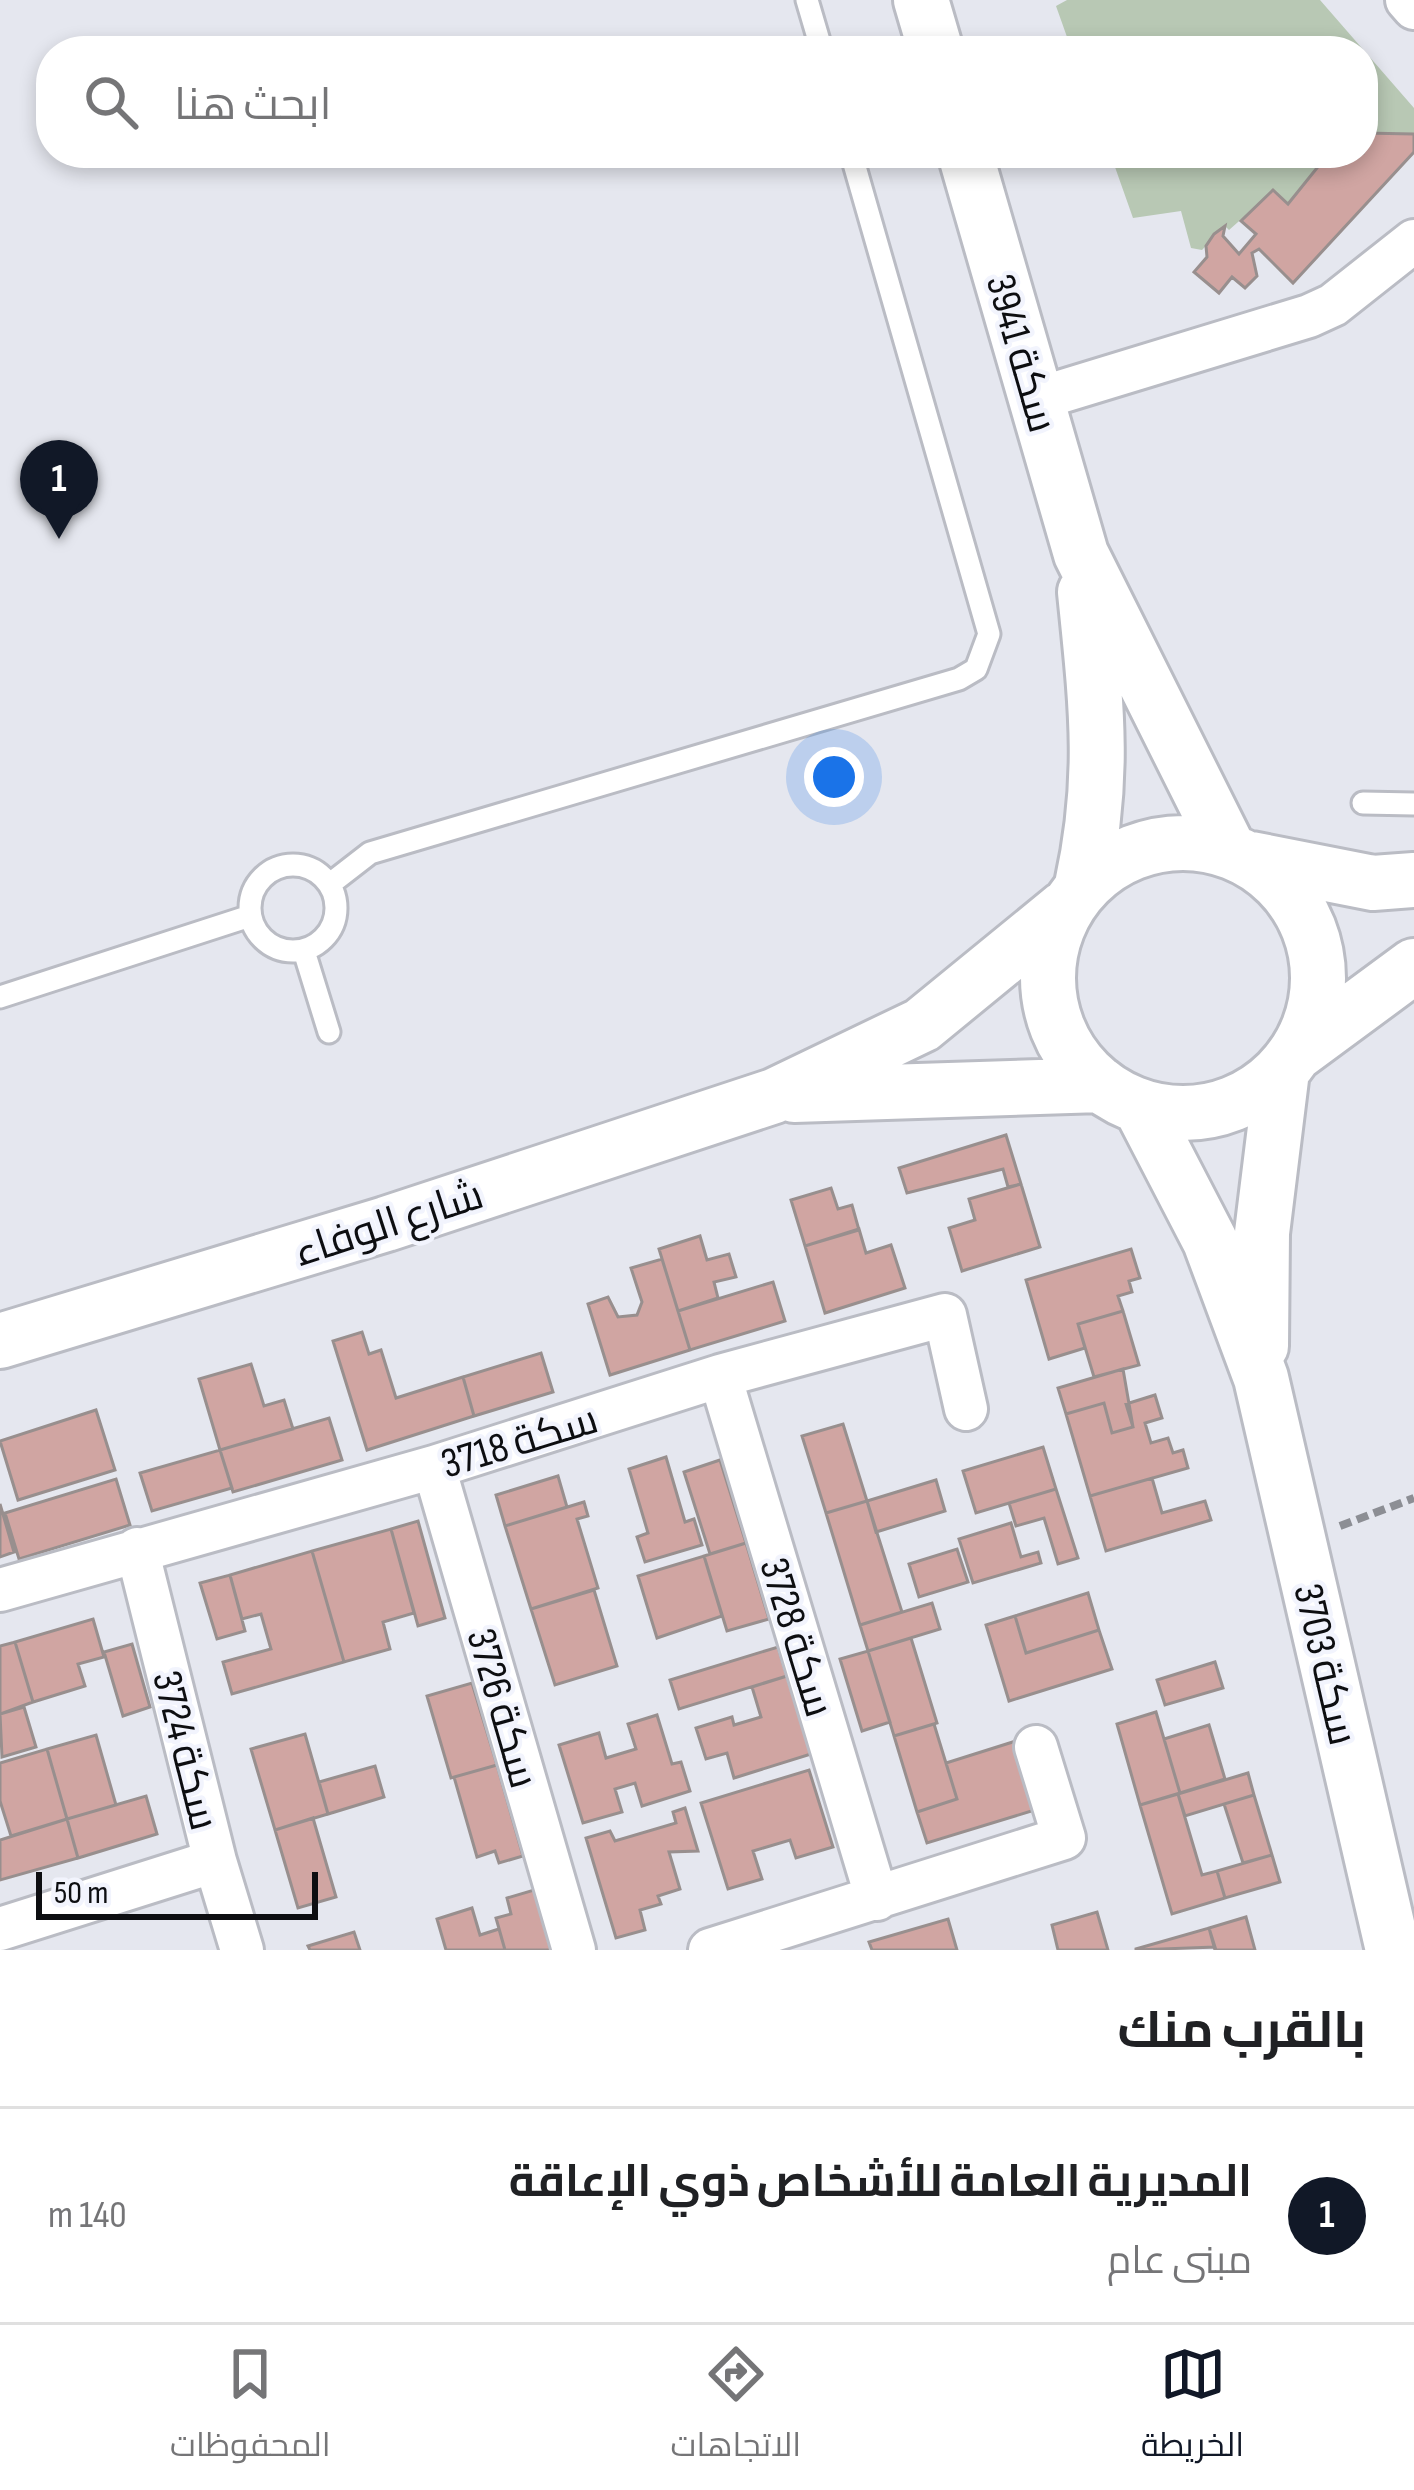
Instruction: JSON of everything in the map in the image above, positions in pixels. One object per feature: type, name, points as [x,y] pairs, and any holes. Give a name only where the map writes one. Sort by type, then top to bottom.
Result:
[{"type":"street","points":[[921,0],[932,36]]},
{"type":"street","points":[[1407,0],[1414,8]]},
{"type":"street","name":"سكة 3941","points":[[969,168],[1082,554],[1101,750],[1098,815],[1074,897]]},
{"type":"street","points":[[1036,399],[1309,316],[1333,305],[1414,242]]},
{"type":"street","name":"سكة 3941","points":[[1082,554],[1239,855]]},
{"type":"street","points":[[774,1096],[922,1025],[1113,860],[1150,846],[1190,842],[1373,883],[1414,880]]},
{"type":"street","points":[[1239,855],[1284,887],[1307,924],[1318,968],[1314,1012],[1289,1062]]},
{"type":"street","points":[[1074,897],[1051,944],[1047,984],[1054,1022],[1073,1057],[1120,1096]]},
{"type":"street","points":[[774,1096],[1120,1096],[1178,1113],[1216,1109],[1252,1095],[1414,966]]},
{"type":"street","name":"سكة 3703","points":[[1261,1378],[1262,1232],[1289,1062]]},
{"type":"street","name":"شارع الوفاء","points":[[0,1341],[386,1224],[774,1096]]},
{"type":"street","name":"سكة 3703","points":[[1120,1096],[1210,1241],[1261,1378],[1394,1950]]},
{"type":"street","name":"سكة 3718","points":[[0,1590],[434,1467],[720,1376],[945,1315],[967,1409]]},
{"type":"street","name":"سكة 3728","points":[[720,1376],[877,1899]]},
{"type":"street","name":"سكة 3726","points":[[434,1467],[574,1950]]},
{"type":"street","name":"سكة 3724","points":[[136,1549],[214,1861],[242,1950]]},
{"type":"street","points":[[710,1950],[1064,1838],[1036,1747]]},
{"type":"street","points":[[0,1929],[214,1861]]},
{"type":"lane","points":[[808,0],[818,36]]},
{"type":"lane","points":[[330,884],[370,853],[959,680],[976,669],[989,634],[855,168]]},
{"type":"lane","points":[[1363,803],[1414,805]]},
{"type":"lane","points":[[297,865],[330,884],[337,911],[333,925],[327,936],[304,951],[276,948],[255,930],[250,916],[254,890],[271,871],[297,865]]},
{"type":"lane","points":[[0,997],[250,916]]},
{"type":"lane","points":[[304,951],[329,1032]]},
{"type":"path","points":[[1299,1542],[1414,1498]]},
{"type":"green space","points":[[1067,0],[1320,0],[1351,36],[1067,36],[1056,6]]},
{"type":"green space","points":[[1378,67],[1414,108],[1414,134],[1378,133]]},
{"type":"green space","points":[[1115,168],[1317,168],[1288,204],[1273,191],[1229,230],[1225,226],[1202,250],[1191,248],[1181,211],[1133,218]]},
{"type":"building","points":[[1378,133],[1414,134],[1414,152],[1293,283],[1259,249],[1252,253],[1257,276],[1245,288],[1232,277],[1219,293],[1194,272],[1207,257],[1206,246],[1214,234],[1225,226],[1223,236],[1239,254],[1256,234],[1241,221],[1273,190],[1288,204],[1317,168],[1378,168]]},
{"type":"building","points":[[1006,1135],[1021,1184],[1008,1187],[1003,1169],[907,1193],[899,1168]]},
{"type":"building","points":[[1021,1184],[1040,1247],[962,1271],[949,1228],[975,1220],[969,1199]]},
{"type":"building","points":[[831,1188],[838,1209],[852,1205],[859,1230],[805,1246],[791,1200]]},
{"type":"building","points":[[859,1229],[866,1253],[891,1245],[905,1288],[825,1313],[805,1246]]},
{"type":"building","points":[[700,1236],[707,1260],[729,1254],[736,1277],[714,1282],[718,1298],[678,1311],[659,1249]]},
{"type":"building","points":[[1131,1249],[1140,1278],[1129,1281],[1132,1292],[1118,1296],[1123,1311],[1078,1324],[1085,1348],[1049,1359],[1026,1280]]},
{"type":"building","points":[[662,1259],[690,1350],[610,1375],[588,1304],[608,1297],[618,1317],[637,1315],[642,1302],[631,1268]]},
{"type":"building","points":[[773,1282],[785,1321],[690,1350],[678,1311]]},
{"type":"building","points":[[1123,1311],[1139,1365],[1094,1377],[1078,1324]]},
{"type":"building","points":[[362,1332],[369,1354],[381,1350],[396,1398],[463,1377],[474,1416],[367,1450],[333,1341]]},
{"type":"building","points":[[541,1353],[553,1392],[474,1416],[463,1377]]},
{"type":"building","points":[[251,1364],[264,1406],[284,1400],[293,1429],[220,1450],[199,1379]]},
{"type":"building","points":[[1123,1369],[1133,1427],[1112,1433],[1104,1403],[1066,1414],[1058,1388]]},
{"type":"building","points":[[1155,1395],[1162,1418],[1145,1423],[1151,1443],[1168,1438],[1173,1453],[1183,1450],[1188,1468],[1090,1496],[1066,1414],[1104,1403],[1112,1433],[1133,1427],[1126,1404]]},
{"type":"building","points":[[96,1410],[115,1470],[18,1500],[0,1441]]},
{"type":"building","points":[[329,1418],[342,1460],[233,1492],[220,1450]]},
{"type":"building","points":[[843,1424],[867,1501],[826,1513],[802,1436]]},
{"type":"building","points":[[1043,1447],[1056,1489],[976,1513],[963,1471]]},
{"type":"building","points":[[220,1450],[232,1488],[152,1511],[140,1473]]},
{"type":"building","points":[[666,1457],[685,1522],[694,1519],[702,1545],[645,1562],[637,1537],[648,1533],[629,1469]]},
{"type":"building","points":[[720,1460],[746,1543],[710,1554],[684,1472]]},
{"type":"building","points":[[558,1476],[567,1507],[505,1526],[496,1495]]},
{"type":"building","points":[[1152,1478],[1162,1513],[1205,1501],[1211,1520],[1106,1551],[1090,1496]]},
{"type":"building","points":[[116,1479],[130,1525],[19,1559],[5,1513]]},
{"type":"building","points":[[936,1480],[945,1511],[876,1532],[867,1501]]},
{"type":"building","points":[[1056,1489],[1078,1558],[1058,1564],[1044,1518],[1016,1526],[1009,1503]]},
{"type":"building","points":[[867,1501],[902,1612],[860,1625],[826,1513]]},
{"type":"building","points":[[584,1502],[588,1516],[577,1519],[598,1588],[531,1609],[505,1526]]},
{"type":"building","points":[[0,1504],[14,1552],[0,1557]]},
{"type":"building","points":[[418,1521],[445,1618],[418,1626],[391,1529]]},
{"type":"building","points":[[1011,1523],[1021,1557],[1038,1552],[1041,1563],[973,1583],[959,1539]]},
{"type":"building","points":[[391,1529],[414,1613],[383,1622],[390,1649],[344,1662],[312,1551]]},
{"type":"building","points":[[746,1543],[769,1619],[727,1631],[704,1556]]},
{"type":"building","points":[[957,1549],[968,1582],[919,1597],[909,1564]]},
{"type":"building","points":[[312,1551],[344,1662],[232,1694],[223,1662],[271,1649],[261,1614],[242,1619],[230,1575]]},
{"type":"building","points":[[704,1556],[722,1616],[657,1638],[638,1576]]},
{"type":"building","points":[[230,1575],[245,1631],[217,1639],[200,1583]]},
{"type":"building","points":[[594,1590],[617,1666],[555,1685],[531,1609]]},
{"type":"building","points":[[1088,1593],[1099,1630],[1026,1653],[1015,1616]]},
{"type":"building","points":[[932,1603],[940,1629],[868,1651],[860,1625]]},
{"type":"building","points":[[1015,1616],[1026,1653],[1099,1630],[1112,1669],[1009,1701],[986,1625]]},
{"type":"building","points":[[93,1619],[104,1657],[78,1664],[85,1686],[33,1702],[15,1642]]},
{"type":"building","points":[[911,1638],[937,1723],[894,1736],[868,1651]]},
{"type":"building","points":[[15,1642],[33,1702],[0,1714],[0,1646]]},
{"type":"building","points":[[132,1644],[150,1707],[123,1716],[104,1652]]},
{"type":"building","points":[[778,1647],[787,1676],[679,1709],[670,1680]]},
{"type":"building","points":[[868,1651],[890,1722],[862,1731],[840,1659]]},
{"type":"building","points":[[1215,1662],[1223,1688],[1165,1705],[1157,1680]]},
{"type":"building","points":[[787,1676],[811,1754],[734,1778],[727,1753],[706,1759],[696,1728],[732,1717],[734,1725],[761,1717],[752,1687]]},
{"type":"building","points":[[472,1683],[497,1765],[451,1778],[427,1696]]},
{"type":"building","points":[[24,1707],[36,1747],[2,1757],[0,1714]]},
{"type":"building","points":[[1156,1712],[1180,1793],[1140,1805],[1117,1724]]},
{"type":"building","points":[[657,1715],[672,1764],[681,1762],[690,1791],[642,1806],[635,1783],[615,1789],[622,1812],[583,1823],[559,1745],[599,1733],[606,1758],[636,1749],[628,1724]]},
{"type":"building","points":[[934,1724],[957,1799],[917,1812],[894,1736]]},
{"type":"building","points":[[1209,1725],[1225,1779],[1180,1793],[1164,1739]]},
{"type":"building","points":[[305,1734],[328,1814],[275,1830],[251,1749]]},
{"type":"building","points":[[96,1735],[116,1805],[67,1819],[47,1749]]},
{"type":"building","points":[[1016,1741],[1038,1809],[927,1843],[917,1812],[957,1799],[946,1763]]},
{"type":"building","points":[[47,1749],[67,1819],[11,1836],[0,1801],[0,1763]]},
{"type":"building","points":[[497,1765],[523,1856],[499,1863],[495,1851],[477,1857],[454,1777]]},
{"type":"building","points":[[375,1766],[384,1797],[328,1814],[319,1782]]},
{"type":"building","points":[[809,1770],[833,1847],[796,1858],[790,1840],[753,1851],[762,1879],[728,1889],[701,1803]]},
{"type":"building","points":[[1248,1773],[1254,1795],[1185,1816],[1178,1794]]},
{"type":"building","points":[[1178,1794],[1202,1875],[1217,1871],[1225,1898],[1172,1914],[1140,1805]]},
{"type":"building","points":[[1254,1795],[1272,1855],[1243,1863],[1224,1804]]},
{"type":"building","points":[[146,1796],[157,1834],[78,1858],[67,1819]]},
{"type":"building","points":[[685,1808],[698,1851],[669,1852],[680,1889],[658,1896],[661,1904],[640,1910],[645,1930],[616,1938],[586,1838],[610,1831],[615,1841],[676,1823],[673,1812]]},
{"type":"building","points":[[313,1818],[336,1897],[298,1908],[275,1830]]},
{"type":"building","points":[[67,1819],[78,1858],[0,1880],[0,1840]]},
{"type":"building","points":[[1272,1855],[1280,1882],[1225,1898],[1217,1871]]},
{"type":"building","points":[[534,1890],[551,1950],[505,1950],[496,1918],[511,1914],[507,1898]]},
{"type":"building","points":[[472,1908],[480,1935],[499,1929],[505,1950],[446,1950],[437,1919]]},
{"type":"building","points":[[1097,1912],[1108,1950],[1058,1950],[1052,1925]]},
{"type":"building","points":[[1246,1917],[1255,1950],[1215,1950],[1209,1928]]},
{"type":"building","points":[[948,1919],[957,1950],[872,1950],[869,1942]]},
{"type":"building","points":[[1209,1928],[1215,1947],[1136,1950],[1136,1949]]},
{"type":"building","points":[[354,1932],[360,1950],[310,1950],[308,1946]]},
{"type":"place","name":"المديرية العامة للأشخاص ذوي الإعاقة","points":[[59,539]]}]
